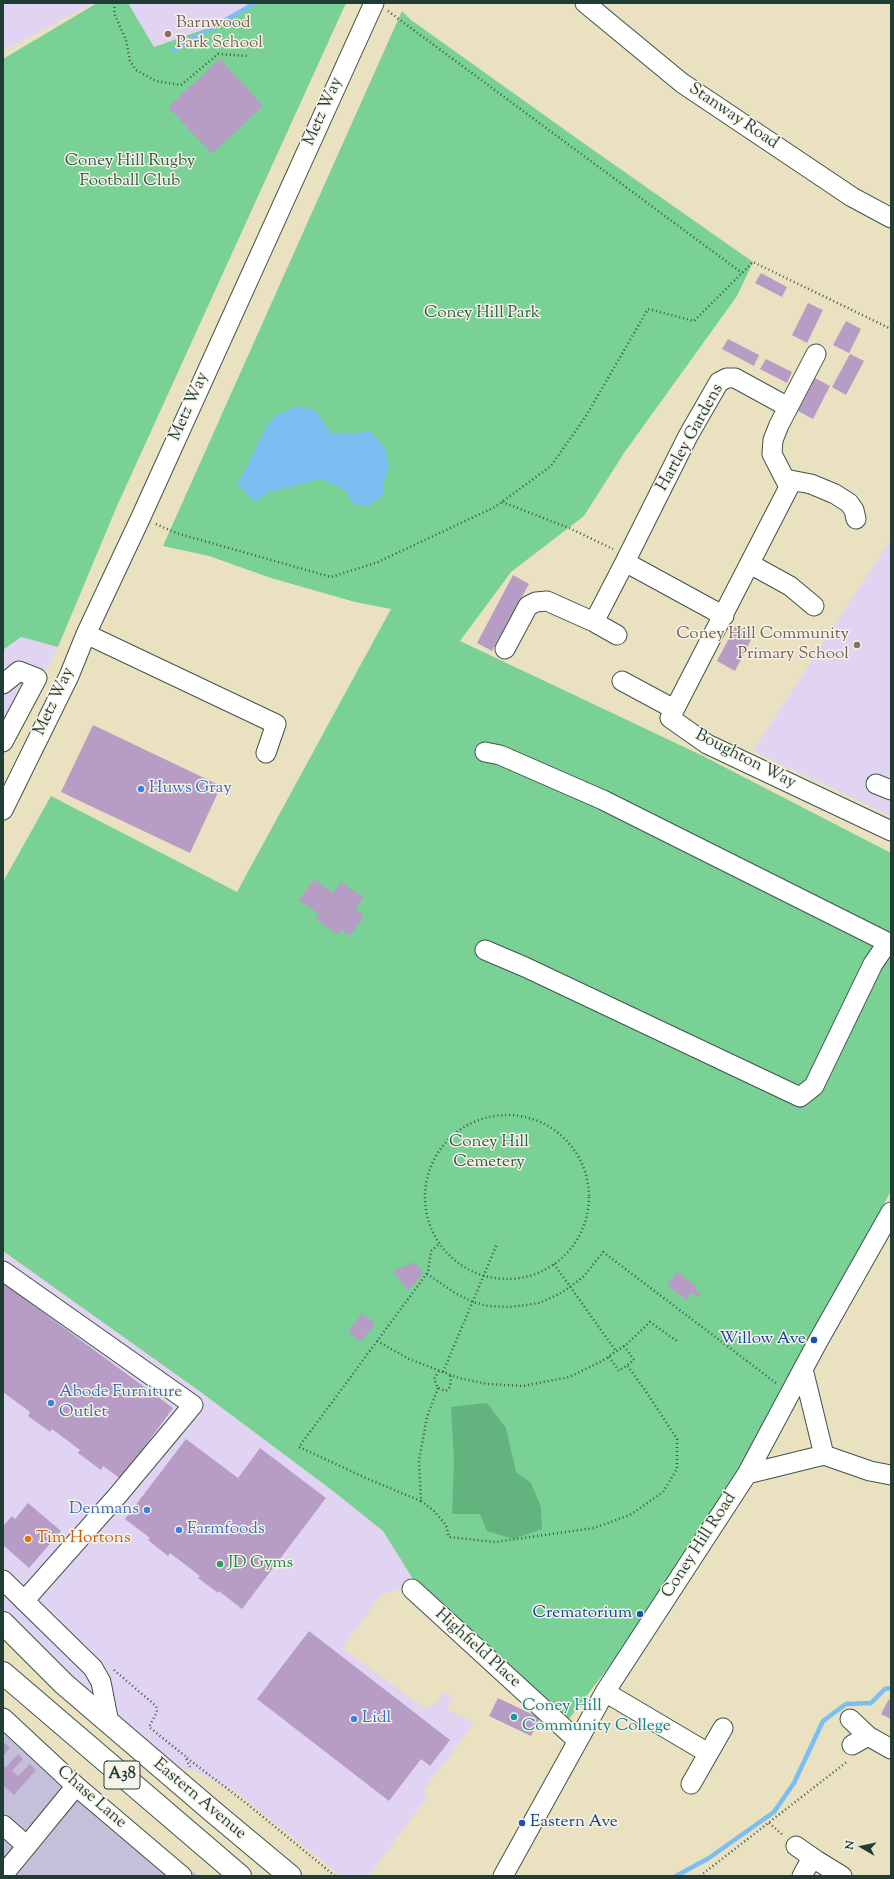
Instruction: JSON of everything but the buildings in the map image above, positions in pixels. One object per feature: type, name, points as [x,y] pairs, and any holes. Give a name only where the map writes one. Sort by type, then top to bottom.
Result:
[{"type":"highway","name":"Eastern Avenue","points":[[3,1623],[64,1684],[108,1723],[290,1876]]},
{"type":"highway","name":"Eastern Avenue","points":[[3,1673],[240,1876]]},
{"type":"street","name":"Metz Way","points":[[3,810],[68,676],[374,3]]},
{"type":"street","name":"Stanway Road","points":[[585,3],[682,83],[852,197],[891,218]]},
{"type":"street","points":[[622,681],[674,709],[724,616],[789,487],[772,454],[773,440],[788,407],[816,354]]},
{"type":"street","name":"Hartley Gardens","points":[[594,622],[688,436],[719,382],[727,378],[736,378],[788,407]]},
{"type":"street","points":[[785,479],[810,484],[835,494],[852,506],[856,519]]},
{"type":"street","points":[[626,559],[724,616]]},
{"type":"street","points":[[750,564],[790,586],[814,606]]},
{"type":"street","points":[[506,649],[528,606],[536,602],[546,601],[594,622],[616,635]]},
{"type":"street","points":[[86,634],[276,724],[266,753]]},
{"type":"street","points":[[3,684],[19,671],[37,678],[3,742]]},
{"type":"street","name":"Boughton Way","points":[[674,709],[670,718],[707,744],[891,831]]},
{"type":"street","points":[[484,950],[526,967],[800,1097],[814,1086],[873,964],[890,943],[603,800],[500,755],[485,752]]},
{"type":"street","name":"Coney Hill Road","points":[[503,1876],[605,1692],[747,1474],[803,1369],[891,1212]]},
{"type":"street","points":[[3,1271],[193,1405],[127,1484],[24,1601]]},
{"type":"street","points":[[803,1369],[824,1455]]},
{"type":"street","points":[[747,1474],[824,1455],[863,1469],[891,1475]]},
{"type":"street","points":[[3,1580],[93,1668],[101,1682],[108,1723]]},
{"type":"street","name":"Highfield Place","points":[[412,1589],[578,1741]]},
{"type":"street","points":[[605,1692],[708,1753]]},
{"type":"street","name":"Chase Lane","points":[[3,1718],[76,1786],[182,1876]]},
{"type":"street","points":[[850,1719],[860,1740],[891,1749]]},
{"type":"street","points":[[691,1784],[723,1728]]},
{"type":"street","points":[[3,1875],[76,1786]]},
{"type":"street","points":[[3,1825],[27,1846]]},
{"type":"street","points":[[796,1846],[842,1876]]},
{"type":"street","points":[[802,1876],[808,1865],[816,1860]]},
{"type":"path","points":[[115,3],[114,13],[126,40],[130,61],[136,70],[152,77],[156,82],[181,85],[218,54],[248,56]]},
{"type":"path","points":[[401,22],[742,273]]},
{"type":"path","points":[[141,517],[176,533],[331,577],[378,562],[495,507],[551,466],[586,416],[648,309],[694,321],[753,262],[891,329]]},
{"type":"path","points":[[502,502],[569,528],[626,559]]},
{"type":"path","points":[[516,1116],[544,1124],[566,1140],[576,1152],[583,1165],[587,1180],[589,1193],[587,1218],[582,1231],[564,1256],[554,1264],[542,1271],[522,1277],[497,1278],[484,1276],[458,1263],[439,1244],[432,1230],[426,1198],[429,1174],[444,1145],[455,1133],[470,1124],[488,1118],[516,1116]]},
{"type":"path","points":[[439,1244],[431,1251],[427,1274],[299,1447],[368,1480],[421,1501],[434,1511],[446,1525],[449,1536],[495,1542],[594,1528],[630,1515],[663,1492],[678,1469],[677,1439],[649,1396],[626,1365]]},
{"type":"path","points":[[444,1372],[497,1244]]},
{"type":"path","points":[[427,1274],[454,1293],[474,1302],[508,1307],[526,1305],[539,1303],[570,1288],[584,1276],[603,1252],[776,1384]]},
{"type":"path","points":[[554,1264],[616,1351]]},
{"type":"path","points":[[377,1341],[409,1359],[450,1375],[488,1384],[523,1386],[569,1377],[609,1357],[624,1346],[650,1322],[677,1341]]},
{"type":"path","points":[[609,1357],[619,1370],[634,1360],[624,1346]]},
{"type":"path","points":[[421,1501],[419,1460],[428,1417],[438,1388],[434,1379],[439,1371]]},
{"type":"path","points":[[438,1388],[446,1391],[450,1387],[450,1375]]},
{"type":"path","points":[[124,1678],[157,1709],[157,1712],[150,1723],[149,1727],[151,1729],[246,1803],[335,1876]]},
{"type":"path","points":[[700,1876],[856,1755],[860,1740]]},
{"type":"path","points":[[185,1756],[191,1769]]},
{"type":"shaded area","points":[[3,3],[94,3],[3,51]]},
{"type":"shaded area","name":"Barnwood Park School","points":[[128,3],[255,3],[225,22],[154,47]]},
{"type":"shaded area","name":"Coney Hill Community Primary School","points":[[891,539],[891,816],[753,751]]},
{"type":"shaded area","points":[[21,637],[58,647],[3,756],[3,650]]},
{"type":"shaded area","points":[[3,1251],[202,1393],[384,1531],[413,1579],[404,1588],[383,1593],[342,1648],[426,1709],[439,1700],[443,1692],[453,1698],[447,1709],[474,1723],[423,1791],[428,1796],[369,1876],[341,1876],[237,1793],[193,1770],[174,1766],[90,1694],[3,1609]]},
{"type":"shaded area","points":[[3,1705],[154,1843],[199,1876],[3,1876]]},
{"type":"green space","name":"Coney Hill Rugby Football Club","points":[[97,3],[128,3],[154,47],[225,22],[255,3],[346,3],[117,506],[58,647],[21,637],[3,650],[3,59]]},
{"type":"green space","name":"Coney Hill Cemetery","points":[[402,11],[411,20],[753,262],[737,296],[624,453],[584,516],[511,572],[460,641],[701,755],[891,853],[891,1191],[730,1489],[614,1660],[569,1719],[558,1712],[413,1579],[383,1531],[333,1491],[202,1393],[3,1251],[3,882],[51,796],[237,892],[391,609],[355,602],[271,578],[209,556],[163,546]]},
{"type":"green space","points":[[487,1403],[506,1428],[516,1472],[531,1483],[541,1507],[542,1529],[514,1539],[487,1531],[480,1514],[452,1514],[454,1461],[451,1407]]},
{"type":"water","points":[[298,406],[316,411],[331,434],[371,432],[386,450],[389,467],[384,482],[384,495],[367,506],[353,504],[345,490],[321,479],[269,492],[255,502],[237,483],[246,469],[265,429],[275,416]]},
{"type":"waterway","points":[[174,50],[255,3]]},
{"type":"waterway","points":[[676,1876],[709,1858],[774,1812],[794,1783],[823,1721],[846,1704],[871,1703],[885,1689],[891,1688]]},
{"type":"place","name":"Barnwood Park School","points":[[168,34]]},
{"type":"place","name":"Coney Hill Community Primary School","points":[[857,645]]},
{"type":"place","name":"Huws Gray","points":[[141,789]]},
{"type":"place","name":"Willow Ave","points":[[814,1340]]},
{"type":"place","name":"Abode Furniture Outlet","points":[[51,1403]]},
{"type":"place","name":"Denmans","points":[[147,1510]]},
{"type":"place","name":"Farmfoods","points":[[179,1530]]},
{"type":"place","name":"Tim Hortons","points":[[28,1539]]},
{"type":"place","name":"JD Gyms","points":[[220,1564]]},
{"type":"place","name":"Crematorium","points":[[640,1614]]},
{"type":"place","name":"Coney Hill Community College","points":[[514,1717]]},
{"type":"place","name":"Lidl","points":[[354,1719]]},
{"type":"place","name":"Eastern Ave","points":[[522,1823]]},
{"type":"park label","name":"Coney Hill Park","points":[[482,314]]}]
